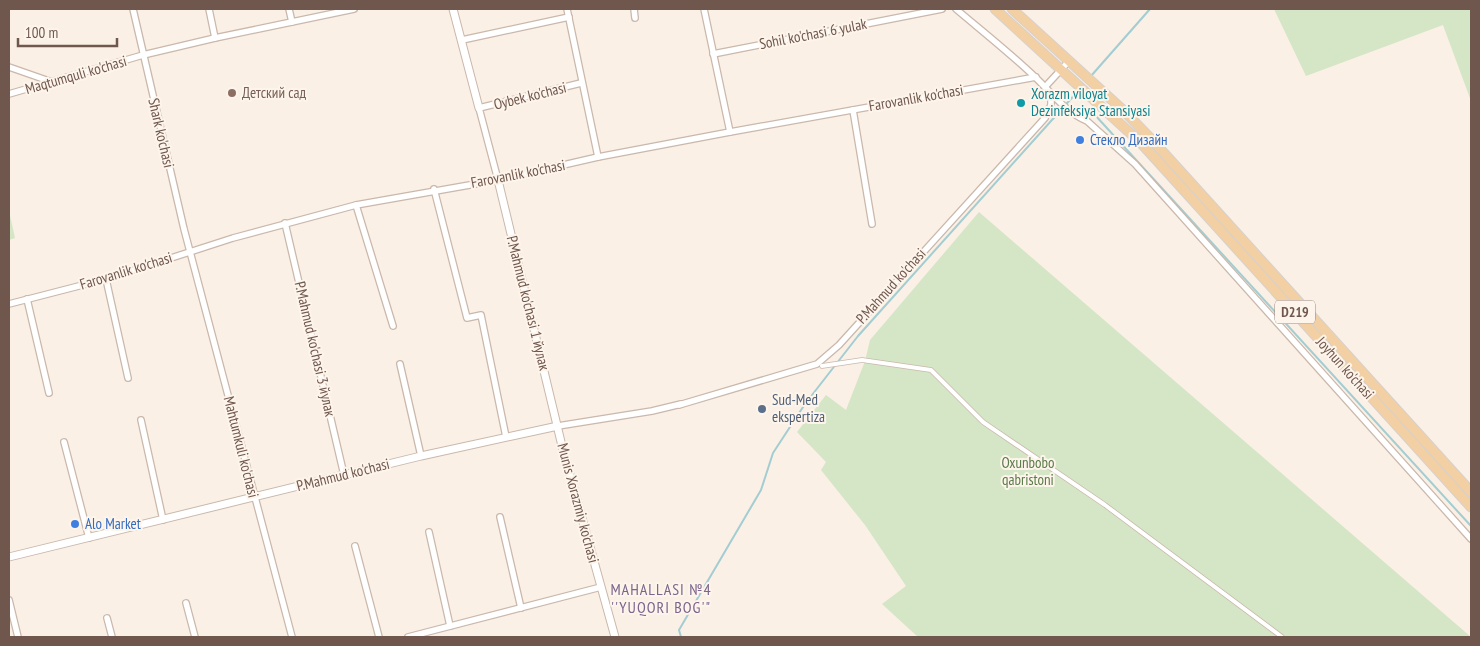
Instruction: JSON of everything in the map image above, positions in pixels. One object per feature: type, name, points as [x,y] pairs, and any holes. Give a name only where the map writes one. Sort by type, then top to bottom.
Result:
[{"type":"main road","name":"D219","points":[[995,9],[1064,72]]},
{"type":"main road","name":"D219","points":[[1012,9],[1071,63]]},
{"type":"main road","name":"Joyhun ko'chasi","points":[[1071,63],[1124,111],[1471,492]]},
{"type":"main road","name":"Joyhun ko'chasi","points":[[1064,72],[1117,119],[1471,507]]},
{"type":"street","name":"Shark ko'chasi","points":[[133,9],[192,254]]},
{"type":"street","points":[[209,9],[215,38]]},
{"type":"street","points":[[289,9],[292,22]]},
{"type":"street","name":"Maqtumquli ko'chasi","points":[[9,94],[143,56],[215,38],[354,9]]},
{"type":"street","name":"Oybek ko'chasi","points":[[453,9],[498,180]]},
{"type":"street","points":[[567,9],[581,84],[598,157]]},
{"type":"street","points":[[634,9],[636,18]]},
{"type":"street","points":[[704,9],[730,132]]},
{"type":"street","name":"Sohil ko'chasi 6 yulak","points":[[713,54],[942,9]]},
{"type":"street","points":[[956,9],[1036,77],[1051,96],[1077,117],[1087,121],[1135,164],[1471,539]]},
{"type":"street","points":[[462,40],[569,17]]},
{"type":"street","points":[[1045,88],[1064,72],[1071,63]]},
{"type":"street","points":[[9,67],[53,82]]},
{"type":"street","name":"Farovanlik ko'chasi","points":[[9,304],[106,279],[192,254],[285,223],[356,205],[498,180],[598,157],[730,132],[1036,77]]},
{"type":"street","name":"Oybek ko'chasi","points":[[479,108],[581,84]]},
{"type":"street","name":"P.Mahmud ko'chasi","points":[[679,405],[817,364],[839,344],[1045,118],[1051,105],[1051,96]]},
{"type":"street","points":[[853,110],[872,224]]},
{"type":"street","name":"P.Mahmud ko'chasi 1 йулак","points":[[498,180],[558,426]]},
{"type":"street","points":[[434,190],[467,318],[480,315],[506,437]]},
{"type":"street","points":[[356,205],[393,326]]},
{"type":"street","name":"P.Mahmud ko'chasi 3 йулак","points":[[285,223],[344,475]]},
{"type":"street","name":"Mahtumkuli ko'chasi","points":[[192,254],[292,637]]},
{"type":"street","points":[[106,279],[128,378]]},
{"type":"street","points":[[27,299],[49,393]]},
{"type":"street","points":[[822,366],[862,360],[931,370],[983,422],[1109,508],[1282,637]]},
{"type":"street","points":[[400,364],[421,456]]},
{"type":"street","name":"P.Mahmud ko'chasi","points":[[9,557],[421,456],[558,426],[679,405],[822,366]]},
{"type":"street","points":[[141,420],[163,520]]},
{"type":"street","name":"Munis Xorazmiy ko'chasi","points":[[558,426],[615,637]]},
{"type":"street","points":[[64,442],[89,538]]},
{"type":"street","points":[[500,517],[521,608]]},
{"type":"street","points":[[428,532],[450,626]]},
{"type":"street","points":[[355,546],[380,637]]},
{"type":"street","points":[[408,637],[601,586]]},
{"type":"street","points":[[9,600],[18,637]]},
{"type":"street","points":[[186,603],[195,637]]},
{"type":"street","points":[[107,618],[112,637]]},
{"type":"green space","points":[[1274,9],[1471,9],[1471,101],[1443,25],[1306,76]]},
{"type":"green space","points":[[9,211],[15,238],[9,240]]},
{"type":"green space","name":"Oxunbobo qabristoni","points":[[979,212],[1471,637],[918,637],[882,604],[906,586],[865,525],[821,470],[826,462],[797,432],[826,395],[846,410],[865,361],[870,340]]},
{"type":"waterway","points":[[1091,76],[1150,9]]},
{"type":"waterway","points":[[681,637],[679,630],[761,490],[773,453],[805,404],[858,336],[1078,91]]},
{"type":"waterway","points":[[1095,115],[1471,526]]},
{"type":"place","name":"Детский сад","points":[[232,93]]},
{"type":"place","name":"Xorazm viloyat Dezinfeksiya Stansiyasi","points":[[1021,103]]},
{"type":"place","name":"Стекло Дизайн","points":[[1080,140]]},
{"type":"place","name":"Sud-Med ekspertiza","points":[[762,409]]},
{"type":"place","name":"Alo Market","points":[[75,524]]},
{"type":"district","name":"MAHALLASI №4 ''YUQORI BOG'\"","points":[[661,598]]}]
